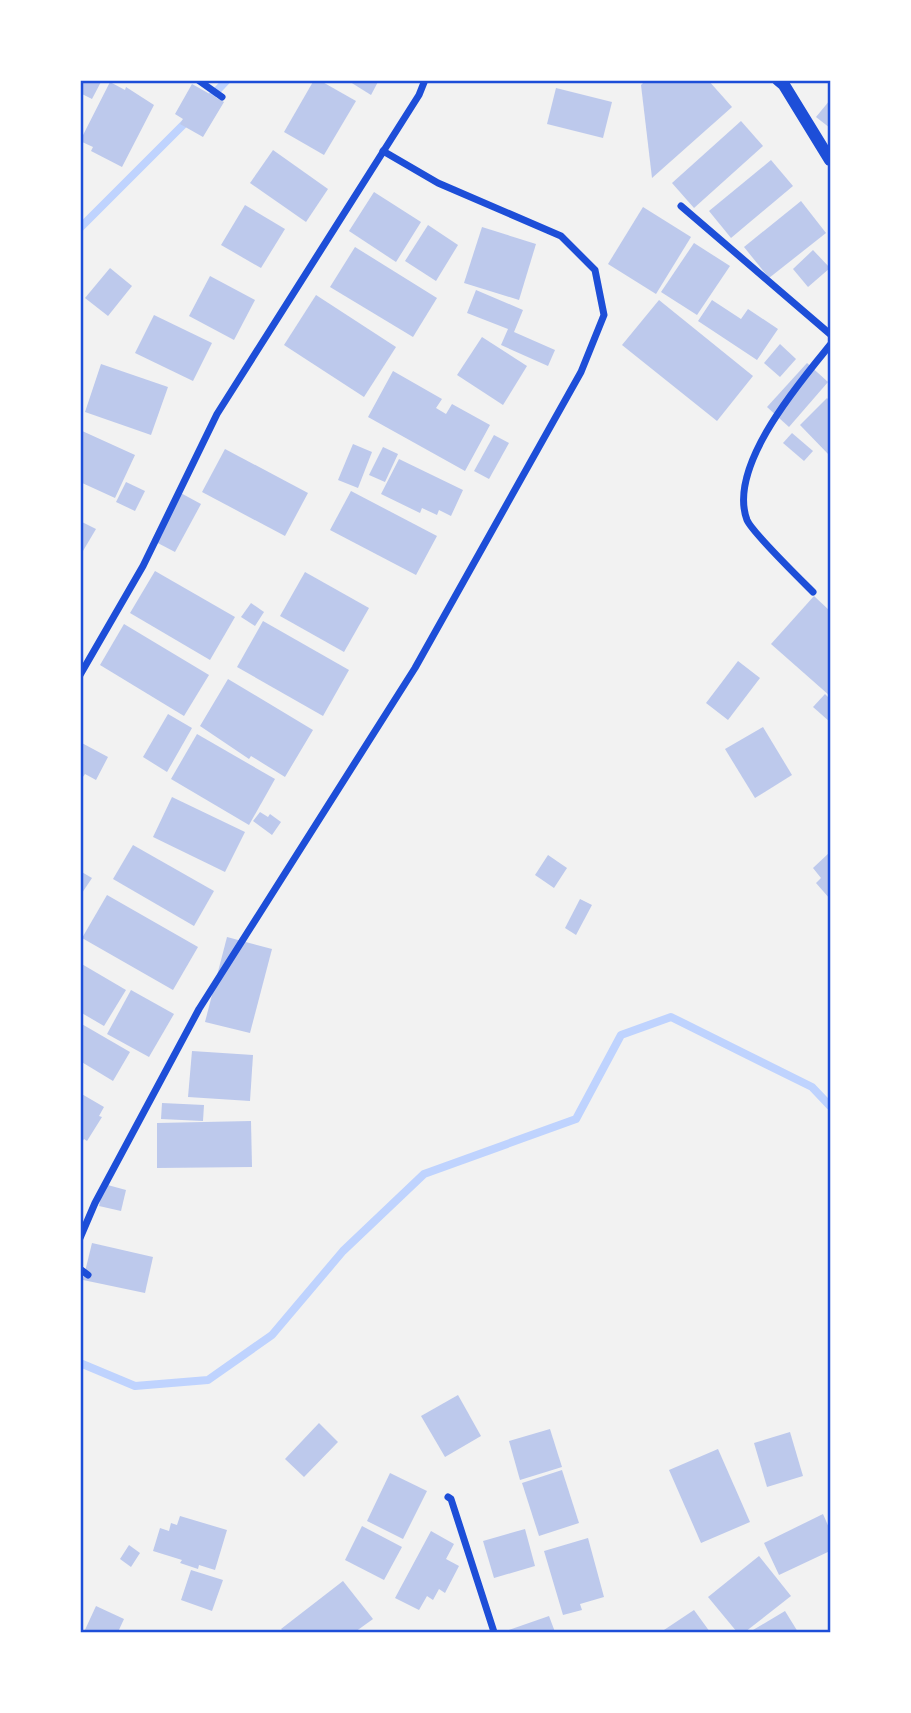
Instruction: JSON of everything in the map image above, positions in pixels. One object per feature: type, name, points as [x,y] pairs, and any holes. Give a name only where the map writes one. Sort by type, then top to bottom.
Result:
[{"type":"street","points":[[198,80],[222,97]]},
{"type":"street","points":[[80,676],[143,566],[217,414],[419,95],[425,80]]},
{"type":"street","points":[[784,82],[831,160]]},
{"type":"street","points":[[80,1238],[95,1203],[199,1009],[415,668],[581,372],[604,315],[595,270],[561,236],[438,183],[383,151]]},
{"type":"street","points":[[681,206],[831,334]]},
{"type":"street","points":[[813,592],[747,522],[743,503],[751,459],[790,394],[831,345]]},
{"type":"street","points":[[80,1269],[88,1275]]},
{"type":"street","points":[[448,1497],[451,1499],[494,1633]]},
{"type":"building","points":[[80,80],[102,80],[92,99],[80,93]]},
{"type":"building","points":[[314,80],[319,80],[356,101],[324,155],[284,132]]},
{"type":"building","points":[[347,80],[379,80],[371,95]]},
{"type":"building","points":[[646,80],[708,80],[732,107],[652,178],[641,85]]},
{"type":"building","points":[[110,82],[125,90],[126,87],[154,105],[122,167],[91,151],[93,147],[80,141]]},
{"type":"building","points":[[192,84],[224,102],[203,137],[180,124],[183,119],[175,114]]},
{"type":"building","points":[[556,88],[612,102],[603,138],[547,124]]},
{"type":"building","points":[[830,100],[830,128],[816,117]]},
{"type":"building","points":[[741,121],[763,146],[694,208],[672,183]]},
{"type":"building","points":[[273,150],[328,189],[306,222],[250,183]]},
{"type":"building","points":[[771,160],[793,186],[731,238],[709,211]]},
{"type":"building","points":[[374,192],[421,222],[396,262],[349,231]]},
{"type":"building","points":[[801,201],[826,233],[769,278],[744,247]]},
{"type":"building","points":[[245,205],[285,229],[261,268],[221,245]]},
{"type":"building","points":[[643,207],[691,237],[656,294],[608,264]]},
{"type":"building","points":[[428,225],[458,245],[436,281],[405,261]]},
{"type":"building","points":[[482,227],[536,244],[519,300],[464,283]]},
{"type":"building","points":[[694,243],[730,266],[697,315],[661,292]]},
{"type":"building","points":[[355,247],[437,298],[413,337],[330,287]]},
{"type":"building","points":[[813,250],[830,268],[808,287],[793,269]]},
{"type":"building","points":[[110,268],[132,286],[108,316],[85,298]]},
{"type":"building","points":[[210,276],[255,300],[234,340],[189,316]]},
{"type":"building","points":[[476,290],[523,310],[514,332],[555,350],[548,366],[501,345],[508,329],[467,313]]},
{"type":"building","points":[[316,295],[396,347],[364,397],[284,345]]},
{"type":"building","points":[[659,300],[753,376],[717,421],[622,345]]},
{"type":"building","points":[[712,300],[741,319],[748,309],[778,329],[757,360],[698,321]]},
{"type":"building","points":[[154,315],[212,343],[193,381],[135,353]]},
{"type":"building","points":[[482,337],[527,366],[503,405],[457,375]]},
{"type":"building","points":[[780,344],[796,359],[780,377],[764,363]]},
{"type":"building","points":[[807,363],[828,382],[789,427],[767,407]]},
{"type":"building","points":[[101,364],[168,387],[151,435],[85,412]]},
{"type":"building","points":[[393,371],[442,399],[436,408],[446,414],[452,404],[490,425],[465,471],[368,417]]},
{"type":"building","points":[[827,398],[830,401],[830,456],[800,425]]},
{"type":"building","points":[[80,430],[135,455],[115,498],[80,482]]},
{"type":"building","points":[[792,433],[813,451],[804,461],[783,443]]},
{"type":"building","points":[[494,435],[509,443],[489,479],[474,471]]},
{"type":"building","points":[[353,444],[372,452],[358,488],[338,480]]},
{"type":"building","points":[[383,447],[398,454],[385,482],[369,475]]},
{"type":"building","points":[[225,449],[308,493],[285,536],[202,492]]},
{"type":"building","points":[[399,459],[463,490],[451,516],[439,510],[437,515],[422,508],[420,513],[381,494]]},
{"type":"building","points":[[126,482],[145,491],[135,511],[116,502]]},
{"type":"building","points":[[177,491],[201,504],[175,552],[152,540]]},
{"type":"building","points":[[351,491],[437,536],[416,575],[330,530]]},
{"type":"building","points":[[80,521],[96,529],[80,556]]},
{"type":"building","points":[[155,571],[235,617],[210,660],[130,613]]},
{"type":"building","points":[[305,572],[369,608],[344,652],[280,616]]},
{"type":"building","points":[[814,596],[830,611],[830,696],[771,644]]},
{"type":"building","points":[[251,603],[264,612],[255,626],[241,617]]},
{"type":"building","points":[[263,621],[349,670],[323,716],[237,667]]},
{"type":"building","points":[[124,624],[209,675],[184,716],[100,665]]},
{"type":"building","points":[[738,661],[760,678],[728,720],[706,703]]},
{"type":"building","points":[[228,679],[313,730],[285,777],[251,756],[249,759],[200,726]]},
{"type":"building","points":[[825,694],[830,699],[830,722],[813,707]]},
{"type":"building","points":[[168,714],[192,728],[167,772],[143,757]]},
{"type":"building","points":[[763,727],[792,775],[755,798],[725,749]]},
{"type":"building","points":[[197,734],[275,779],[249,825],[171,779]]},
{"type":"building","points":[[80,742],[108,757],[96,780],[85,774],[80,781]]},
{"type":"building","points":[[172,797],[245,832],[225,872],[153,837]]},
{"type":"building","points":[[260,812],[268,817],[270,814],[281,822],[272,835],[253,821]]},
{"type":"building","points":[[133,845],[214,891],[194,926],[113,879]]},
{"type":"building","points":[[830,852],[830,899],[816,883],[821,878],[813,868]]},
{"type":"building","points":[[548,855],[567,868],[554,888],[535,875]]},
{"type":"building","points":[[80,871],[92,878],[80,896]]},
{"type":"building","points":[[107,895],[198,947],[173,990],[82,938]]},
{"type":"building","points":[[580,899],[592,905],[576,935],[565,928]]},
{"type":"building","points":[[227,937],[272,949],[250,1033],[205,1022]]},
{"type":"building","points":[[80,963],[126,990],[104,1026],[80,1012]]},
{"type":"building","points":[[131,990],[174,1014],[149,1057],[107,1034]]},
{"type":"building","points":[[80,1023],[130,1052],[113,1081],[80,1061]]},
{"type":"building","points":[[192,1051],[253,1055],[250,1101],[188,1097]]},
{"type":"building","points":[[80,1093],[104,1107],[99,1116],[102,1117],[87,1141],[84,1139],[80,1145]]},
{"type":"building","points":[[162,1103],[204,1105],[203,1121],[161,1119]]},
{"type":"building","points":[[251,1121],[252,1167],[157,1168],[157,1123]]},
{"type":"building","points":[[104,1184],[126,1190],[121,1211],[99,1206]]},
{"type":"building","points":[[92,1243],[153,1257],[145,1293],[83,1280]]},
{"type":"building","points":[[458,1395],[481,1436],[445,1457],[421,1416]]},
{"type":"building","points":[[319,1423],[338,1442],[304,1477],[285,1459]]},
{"type":"building","points":[[550,1429],[562,1467],[520,1480],[509,1441]]},
{"type":"building","points":[[790,1432],[803,1476],[767,1487],[754,1443]]},
{"type":"building","points":[[718,1449],[750,1522],[701,1543],[669,1470]]},
{"type":"building","points":[[562,1470],[579,1523],[539,1536],[522,1483]]},
{"type":"building","points":[[390,1473],[427,1491],[403,1539],[367,1521]]},
{"type":"building","points":[[823,1514],[830,1530],[830,1551],[779,1575],[764,1543]]},
{"type":"building","points":[[180,1516],[227,1530],[215,1570],[199,1565],[198,1569],[180,1563],[182,1560],[153,1551],[160,1528],[169,1531],[171,1523],[177,1525]]},
{"type":"building","points":[[362,1526],[402,1547],[384,1580],[345,1560]]},
{"type":"building","points":[[525,1529],[535,1566],[494,1578],[483,1541]]},
{"type":"building","points":[[431,1531],[454,1544],[446,1559],[459,1566],[445,1593],[439,1589],[433,1600],[427,1596],[419,1610],[395,1598]]},
{"type":"building","points":[[588,1538],[604,1597],[580,1604],[582,1610],[563,1615],[544,1551]]},
{"type":"building","points":[[129,1545],[140,1553],[131,1567],[120,1559]]},
{"type":"building","points":[[759,1556],[791,1596],[745,1632],[737,1632],[708,1597]]},
{"type":"building","points":[[191,1570],[223,1580],[212,1611],[181,1600]]},
{"type":"building","points":[[343,1581],[373,1619],[355,1632],[284,1632],[281,1629]]},
{"type":"building","points":[[96,1606],[124,1619],[118,1632],[84,1632]]},
{"type":"building","points":[[694,1610],[710,1632],[661,1632]]},
{"type":"building","points":[[785,1611],[798,1632],[754,1632],[753,1630]]},
{"type":"building","points":[[549,1616],[555,1632],[503,1632]]},
{"type":"waterway","points":[[212,96],[227,80]]},
{"type":"waterway","points":[[80,228],[188,120]]},
{"type":"waterway","points":[[80,1363],[135,1386],[208,1380],[272,1335],[343,1251],[424,1174],[576,1119],[621,1035],[671,1017],[812,1087],[830,1106]]}]
